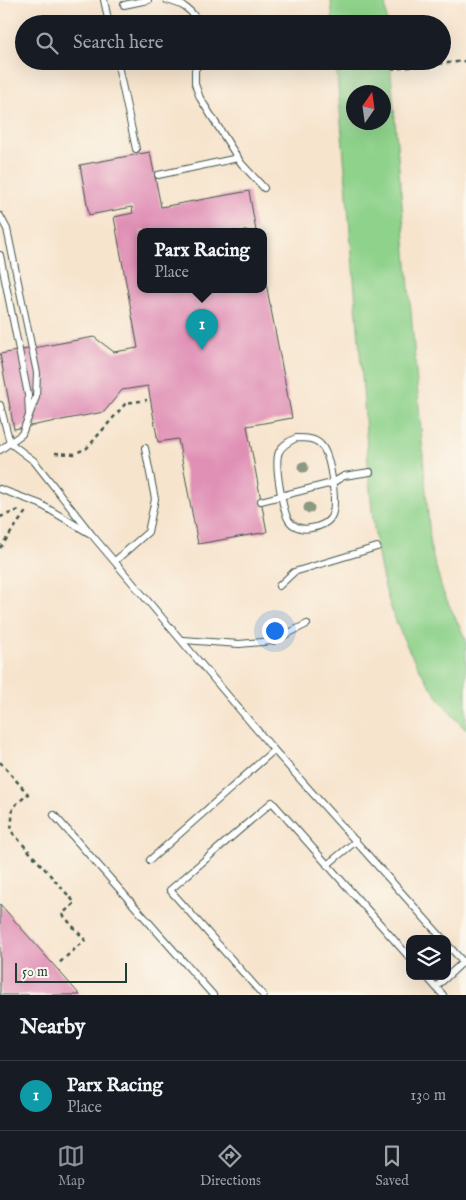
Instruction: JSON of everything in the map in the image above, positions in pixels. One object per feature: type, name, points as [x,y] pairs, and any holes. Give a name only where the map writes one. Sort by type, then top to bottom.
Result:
[{"type":"lane","points":[[104,0],[107,15]]},
{"type":"lane","points":[[124,4],[148,0]]},
{"type":"lane","points":[[166,0],[184,5],[194,15]]},
{"type":"lane","points":[[119,70],[136,149]]},
{"type":"lane","points":[[195,70],[195,84],[200,98],[238,158],[264,188]]},
{"type":"lane","points":[[158,175],[238,158]]},
{"type":"lane","points":[[0,216],[8,229],[37,373],[36,397],[22,434],[0,450]]},
{"type":"lane","points":[[0,255],[28,395],[28,420]]},
{"type":"lane","points":[[0,405],[10,443],[34,461],[92,535],[183,640],[274,750],[439,935]]},
{"type":"lane","points":[[296,438],[314,440],[322,446],[328,456],[334,506],[332,517],[324,524],[309,529],[298,528],[288,520],[282,496],[276,462],[279,450],[296,438]]},
{"type":"lane","points":[[114,561],[148,532],[155,499],[145,448]]},
{"type":"lane","points":[[261,501],[332,483],[344,476],[370,472]]},
{"type":"lane","points":[[0,489],[40,504],[92,535]]},
{"type":"lane","points":[[279,586],[294,572],[377,547]]},
{"type":"lane","points":[[183,640],[239,644],[273,641],[307,624]]},
{"type":"lane","points":[[150,860],[274,750]]},
{"type":"lane","points":[[263,995],[170,890],[272,802],[406,954]]},
{"type":"lane","points":[[54,815],[212,995]]},
{"type":"lane","points":[[327,865],[356,841]]},
{"type":"lane","points":[[436,987],[465,963],[451,948]]},
{"type":"lane","points":[[430,980],[443,995]]},
{"type":"path","points":[[451,63],[466,61]]},
{"type":"path","points":[[55,453],[74,454],[87,448],[126,403],[147,400]]},
{"type":"path","points":[[0,517],[30,506],[0,548]]},
{"type":"path","points":[[0,762],[28,794],[13,807],[11,831],[75,903],[62,914],[85,940],[58,964]]},
{"type":"green space","points":[[331,0],[385,0],[386,15],[332,15]]},
{"type":"green space","points":[[337,70],[391,70],[431,550],[443,592],[466,640],[466,730],[452,715],[427,681],[397,624],[384,584],[379,560],[370,487]]},
{"type":"building","points":[[150,152],[161,207],[249,191],[255,228],[137,228],[137,293],[267,293],[267,289],[292,418],[247,426],[267,532],[198,544],[178,439],[158,442],[148,386],[122,390],[104,412],[14,429],[0,354],[94,337],[114,352],[138,348],[114,217],[133,213],[132,207],[89,215],[80,165]]},
{"type":"building","points":[[0,904],[80,995],[0,995]]},
{"type":"place","name":"Parx Racing","points":[[202,350]]}]
